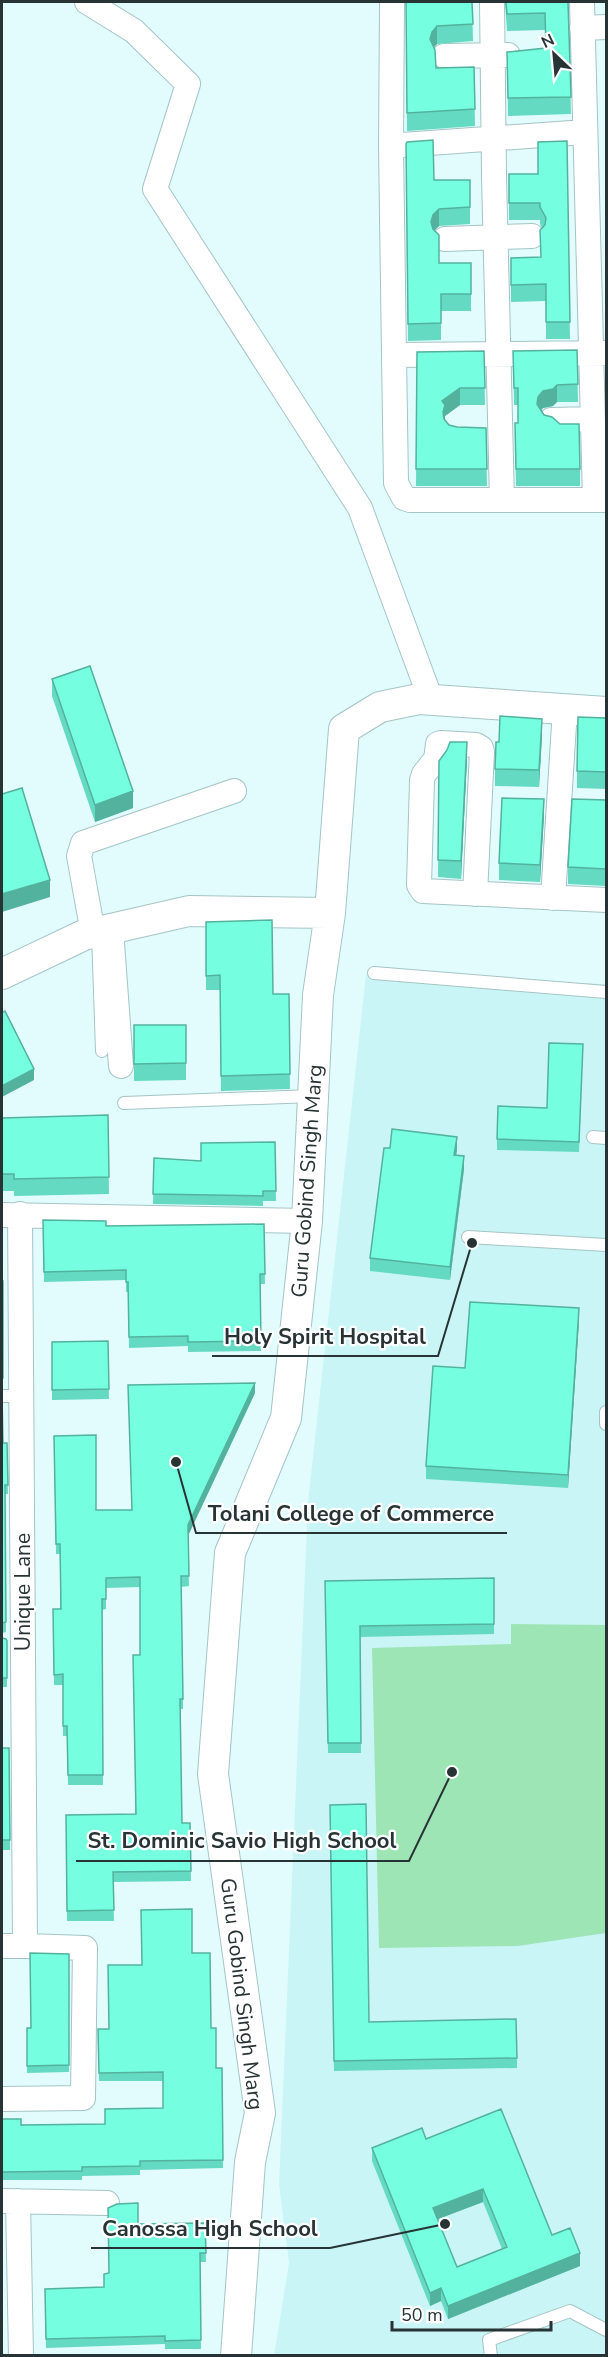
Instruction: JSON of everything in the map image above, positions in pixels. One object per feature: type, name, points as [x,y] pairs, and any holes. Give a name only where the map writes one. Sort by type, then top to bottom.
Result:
[{"type":"street","points":[[87,2],[134,31],[188,84],[154,189],[360,508],[431,700]]},
{"type":"street","points":[[392,2],[391,146],[396,483],[400,493],[410,500],[601,500],[592,419],[598,353],[596,192],[585,132],[582,2]]},
{"type":"street","points":[[492,2],[499,352],[490,431],[502,500]]},
{"type":"street","points":[[582,28],[606,27]]},
{"type":"street","points":[[444,56],[526,54]]},
{"type":"street","points":[[391,146],[585,132]]},
{"type":"street","points":[[445,239],[532,236]]},
{"type":"street","points":[[394,355],[499,352],[598,353]]},
{"type":"street","points":[[551,420],[592,419]]},
{"type":"street","name":"Guru Gobind Singh Marg","points":[[236,2355],[250,2162],[260,2114],[213,1774],[230,1553],[286,1418],[307,1221],[318,995],[330,913],[344,729],[380,707],[419,699],[606,712]]},
{"type":"street","points":[[553,898],[565,709]]},
{"type":"street","points":[[475,894],[491,800],[481,748],[476,745],[440,743],[436,759],[422,780],[420,888],[424,892],[606,900]]},
{"type":"street","points":[[121,1066],[101,931],[79,856],[80,849],[83,843],[234,791]]},
{"type":"street","points":[[2,974],[101,931],[189,911],[330,913]]},
{"type":"street","points":[[11,1215],[307,1221]]},
{"type":"street","name":"Unique Lane","points":[[11,1215],[11,1396],[25,1946]]},
{"type":"street","points":[[2,1946],[85,1948],[83,2098],[2,2099]]},
{"type":"street","points":[[21,2355],[10,2201],[107,2203]]},
{"type":"lane","points":[[101,931],[102,1051]]},
{"type":"lane","points":[[374,973],[606,992]]},
{"type":"lane","points":[[124,1103],[314,1096]]},
{"type":"lane","points":[[593,1137],[606,1138]]},
{"type":"lane","points":[[468,1237],[606,1245]]},
{"type":"lane","points":[[491,2355],[489,2340],[570,2311],[606,2330]]},
{"type":"shaded area","points":[[366,975],[606,984],[606,2355],[274,2356],[289,2263],[279,2185],[308,1502]]},
{"type":"green space","points":[[511,1624],[606,1625],[606,1933],[518,1946],[379,1948],[372,1648],[511,1644]]},
{"type":"building","points":[[406,2],[472,2],[473,24],[437,26],[430,39],[435,50],[436,68],[474,67],[475,109],[407,113]]},
{"type":"building","points":[[506,2],[568,2],[571,97],[508,98],[507,52],[546,48],[545,13],[507,14]]},
{"type":"building","points":[[433,140],[434,180],[470,180],[470,207],[439,209],[433,215],[431,222],[433,229],[439,235],[439,263],[471,263],[471,294],[441,294],[441,323],[408,324],[406,144],[407,142]]},
{"type":"building","points":[[567,141],[570,322],[546,322],[546,284],[511,285],[511,258],[541,257],[540,230],[545,225],[546,218],[540,203],[509,203],[509,174],[538,174],[538,142]]},
{"type":"building","points":[[577,350],[578,384],[557,385],[553,389],[543,391],[538,397],[537,404],[544,415],[552,417],[560,424],[579,424],[580,469],[516,469],[515,423],[518,423],[518,388],[514,388],[513,351]]},
{"type":"building","points":[[484,351],[485,388],[460,388],[442,401],[445,405],[444,419],[449,425],[486,428],[487,469],[416,469],[417,352]]},
{"type":"building","points":[[90,666],[133,791],[95,805],[52,679]]},
{"type":"building","points":[[500,716],[542,719],[539,770],[495,769]]},
{"type":"building","points":[[578,717],[606,718],[606,772],[577,771]]},
{"type":"building","points":[[450,742],[467,742],[461,861],[438,860],[439,761]]},
{"type":"building","points":[[22,788],[50,880],[2,894],[2,794]]},
{"type":"building","points":[[502,798],[544,799],[540,865],[499,863]]},
{"type":"building","points":[[572,799],[606,800],[606,869],[568,867]]},
{"type":"building","points":[[272,920],[273,994],[289,994],[290,1074],[221,1076],[220,975],[206,976],[206,922]]},
{"type":"building","points":[[5,1011],[34,1069],[2,1086],[2,1013]]},
{"type":"building","points":[[134,1025],[186,1025],[186,1063],[134,1064]]},
{"type":"building","points":[[549,1043],[583,1044],[579,1142],[497,1139],[498,1106],[547,1108]]},
{"type":"building","points":[[108,1115],[109,1177],[14,1179],[14,1174],[2,1174],[2,1118]]},
{"type":"building","points":[[392,1129],[457,1137],[454,1155],[464,1156],[450,1267],[370,1258],[384,1148],[390,1148]]},
{"type":"building","points":[[275,1142],[276,1191],[263,1191],[263,1196],[153,1194],[154,1158],[201,1161],[201,1143]]},
{"type":"building","points":[[43,1220],[106,1221],[106,1226],[264,1224],[265,1274],[260,1274],[261,1341],[188,1342],[188,1336],[129,1337],[126,1270],[44,1272]]},
{"type":"building","points":[[2,1281],[3,1281],[2,1379]]},
{"type":"building","points":[[470,1302],[579,1308],[568,1475],[426,1466],[433,1366],[465,1368]]},
{"type":"building","points":[[108,1341],[109,1389],[52,1390],[52,1342]]},
{"type":"building","points":[[255,1383],[188,1525],[189,1576],[181,1576],[182,1823],[190,1823],[191,1871],[113,1872],[114,1910],[67,1911],[66,1815],[136,1814],[133,1655],[140,1655],[140,1577],[106,1578],[106,1599],[102,1599],[103,1775],[68,1775],[67,1726],[63,1726],[63,1674],[54,1675],[53,1609],[61,1609],[60,1544],[56,1544],[54,1436],[96,1435],[96,1510],[132,1510],[128,1385]]},
{"type":"building","points":[[2,1395],[3,1443],[7,1443],[8,1485],[5,1485],[6,1622],[2,1623]]},
{"type":"building","points":[[494,1578],[494,1624],[360,1626],[361,1743],[328,1743],[325,1581]]},
{"type":"building","points":[[2,1638],[7,1641],[7,1678],[2,1678]]},
{"type":"building","points":[[2,1748],[9,1748],[10,1840],[2,1840]]},
{"type":"building","points":[[366,1804],[369,2022],[516,2019],[517,2058],[334,2061],[330,1805]]},
{"type":"building","points":[[192,1909],[192,1953],[210,1953],[211,2028],[216,2028],[216,2068],[222,2068],[223,2160],[140,2161],[140,2166],[82,2167],[82,2171],[2,2172],[2,2119],[21,2119],[21,2125],[105,2124],[105,2109],[163,2108],[163,2072],[99,2073],[98,2029],[109,2029],[108,1965],[142,1965],[141,1910]]},
{"type":"building","points":[[30,1953],[69,1954],[69,2065],[27,2066],[27,2028],[31,2028]]},
{"type":"building","points":[[501,2109],[552,2235],[570,2228],[580,2253],[448,2306],[441,2288],[430,2293],[372,2148],[422,2128],[426,2139]],"holes":[[[483,2189],[507,2247],[457,2267],[433,2208]]]},
{"type":"building","points":[[138,2203],[138,2224],[205,2223],[206,2253],[200,2253],[201,2340],[165,2341],[165,2336],[46,2339],[45,2289],[104,2287],[104,2274],[109,2273],[108,2208],[117,2204]]},
{"type":"place","name":"Holy Spirit Hospital","points":[[472,1243]]},
{"type":"place","name":"Tolani College of Commerce","points":[[176,1462]]},
{"type":"place","name":"St. Dominic Savio High School","points":[[452,1772]]},
{"type":"place","name":"Canossa High School","points":[[445,2224]]}]
